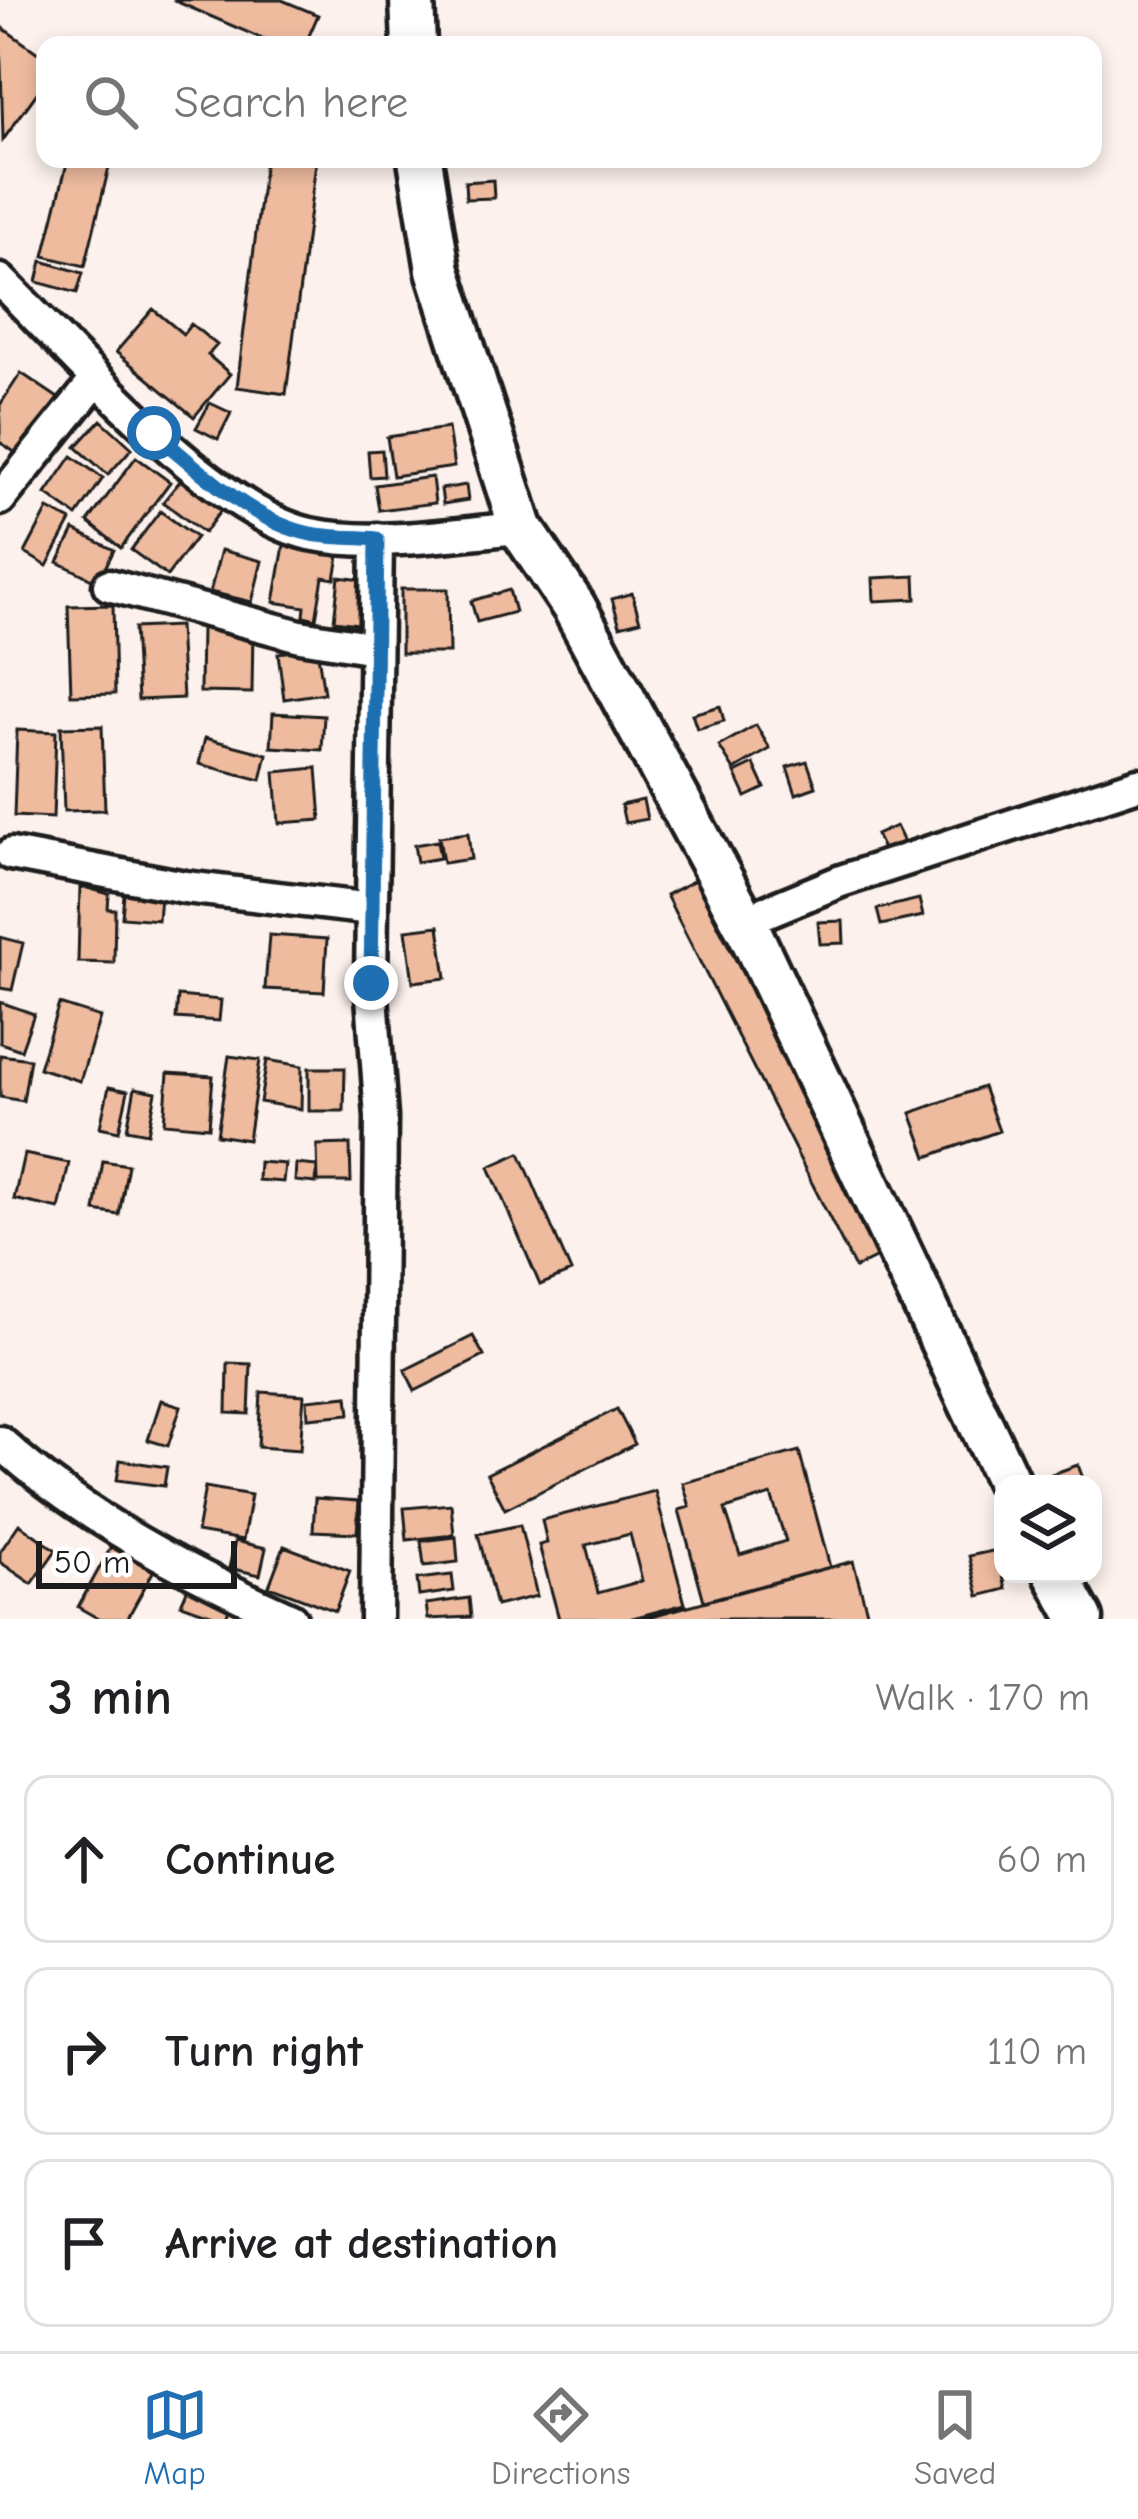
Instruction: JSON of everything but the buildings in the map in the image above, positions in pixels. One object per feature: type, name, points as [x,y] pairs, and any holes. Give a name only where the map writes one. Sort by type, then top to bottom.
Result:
[{"type":"main road","points":[[412,0],[414,36]]},
{"type":"main road","points":[[422,168],[439,271],[521,528],[574,607],[744,922],[1005,1475]]},
{"type":"main road","points":[[1061,1583],[1081,1619]]},
{"type":"street","points":[[0,280],[95,380],[248,506],[311,534],[377,539],[521,528]]},
{"type":"street","points":[[0,499],[95,380]]},
{"type":"street","points":[[376,1619],[381,1118],[371,983],[377,539]]},
{"type":"street","points":[[109,584],[300,635],[375,647]]},
{"type":"street","points":[[744,922],[841,881],[1138,784]]},
{"type":"street","points":[[11,854],[185,887],[372,909]]},
{"type":"street","points":[[0,1442],[41,1480],[115,1526],[290,1619]]},
{"type":"route","points":[[154,433],[248,506],[282,524],[311,534],[377,539],[371,983]]}]
